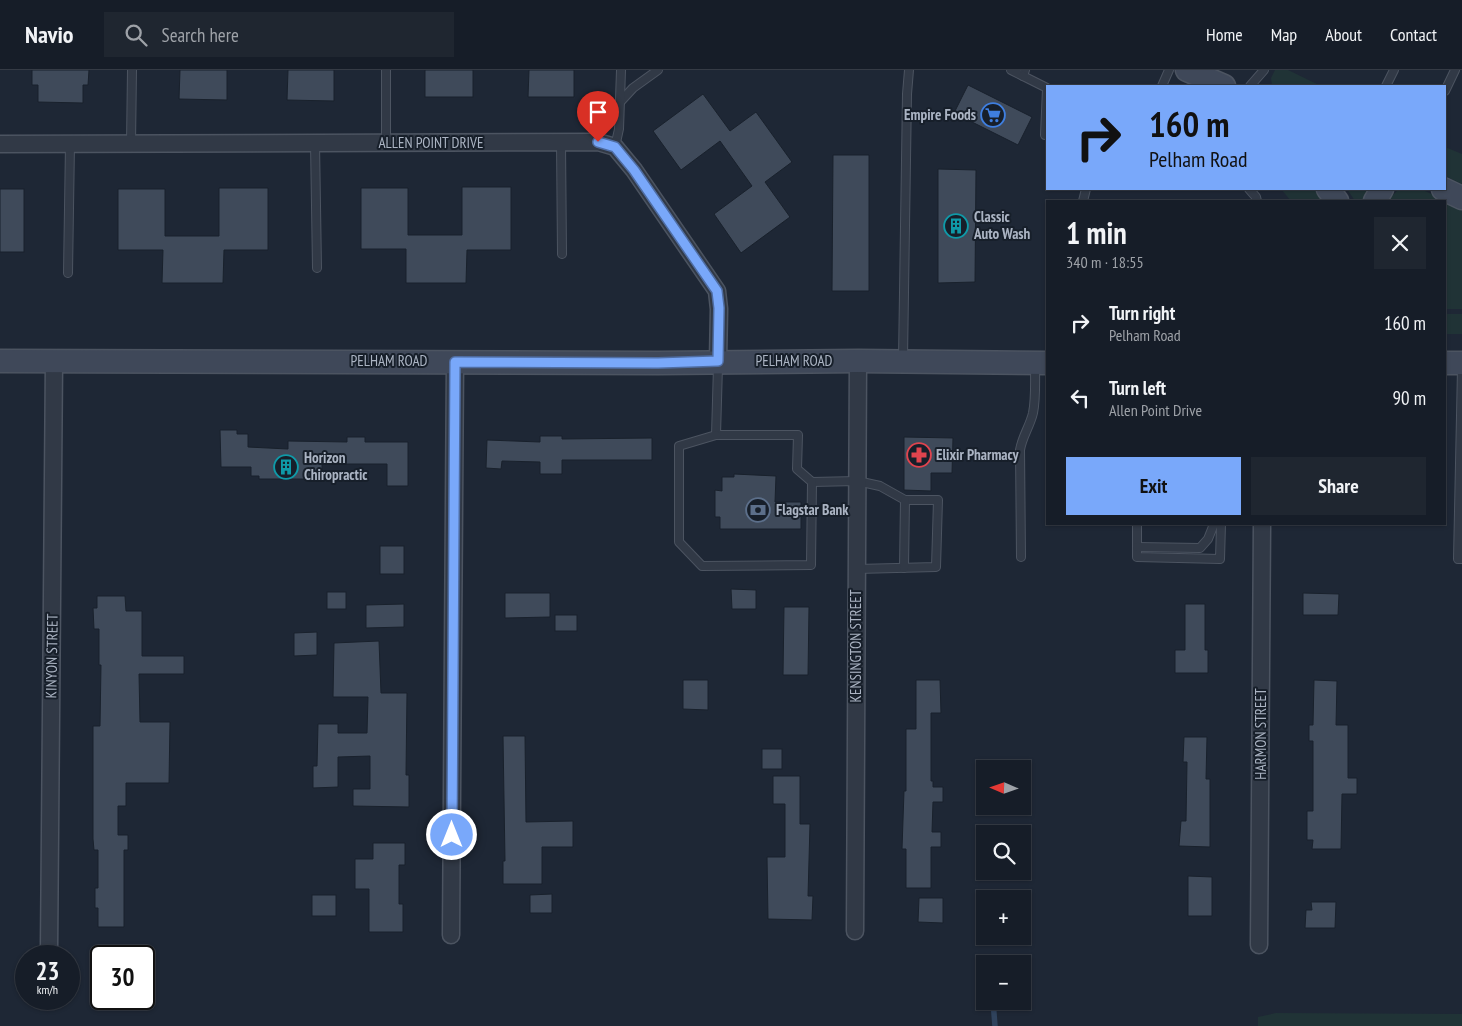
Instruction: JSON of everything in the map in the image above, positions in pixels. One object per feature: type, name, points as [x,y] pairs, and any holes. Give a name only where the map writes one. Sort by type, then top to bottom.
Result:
[{"type":"main road","points":[[1187,70],[1222,85]]},
{"type":"main road","points":[[1445,190],[1462,198]]},
{"type":"main road","name":"PELHAM ROAD","points":[[0,361],[658,363],[718,361],[903,361],[1042,363]]},
{"type":"main road","points":[[1446,363],[1462,363]]},
{"type":"street","name":"ALLEN POINT DRIVE","points":[[0,144],[598,142],[615,147]]},
{"type":"street","points":[[615,147],[677,230],[717,291],[719,308],[718,361]]},
{"type":"street","name":"KINYON STREET","points":[[49,945],[54,361]]},
{"type":"street","name":"KENSINGTON STREET","points":[[855,931],[858,361]]},
{"type":"street","points":[[451,935],[455,362]]},
{"type":"street","name":"HARMON STREET","points":[[1259,945],[1262,525]]},
{"type":"lane","points":[[131,144],[132,70]]},
{"type":"lane","points":[[386,70],[386,143]]},
{"type":"lane","points":[[615,147],[619,129],[621,70]]},
{"type":"lane","points":[[621,101],[633,88],[658,70]]},
{"type":"lane","points":[[903,361],[907,94],[909,70]]},
{"type":"lane","points":[[1012,70],[1024,73],[1046,87]]},
{"type":"lane","points":[[1162,85],[1169,70]]},
{"type":"lane","points":[[1251,85],[1264,70]]},
{"type":"lane","points":[[1386,85],[1394,70]]},
{"type":"lane","points":[[1446,89],[1455,70]]},
{"type":"lane","points":[[1045,135],[1046,112]]},
{"type":"lane","points":[[561,142],[562,254]]},
{"type":"lane","points":[[316,143],[316,268]]},
{"type":"lane","points":[[68,273],[70,144]]},
{"type":"lane","points":[[716,435],[718,361]]},
{"type":"lane","points":[[1021,557],[1020,450],[1034,410],[1042,363]]},
{"type":"lane","points":[[1462,368],[1458,559],[1462,559]]},
{"type":"lane","points":[[812,482],[811,565],[702,566],[679,542],[679,446],[716,435],[798,435],[797,469],[812,482],[857,481],[880,486],[905,500],[938,500],[936,567],[857,569]]},
{"type":"lane","points":[[904,568],[905,500]]},
{"type":"lane","points":[[1137,525],[1136,557],[1220,559],[1221,525]]},
{"type":"lane","points":[[1136,547],[1200,548],[1208,539],[1214,525]]},
{"type":"green space","points":[[1275,70],[1288,70],[1319,85],[1272,85],[1271,78]]},
{"type":"green space","points":[[1446,147],[1462,154],[1462,184],[1446,176]]},
{"type":"green space","points":[[1282,190],[1315,190],[1321,200],[1290,200]]},
{"type":"green space","points":[[1348,190],[1370,190],[1365,200],[1354,200]]},
{"type":"green space","points":[[1398,190],[1423,190],[1444,200],[1390,200]]},
{"type":"green space","points":[[1446,201],[1462,209],[1462,309],[1446,309]]},
{"type":"green space","points":[[1446,314],[1462,314],[1462,334],[1446,334]]},
{"type":"green space","points":[[1276,1013],[1462,1014],[1462,1026],[1258,1026],[1258,1017]]},
{"type":"building","points":[[32,70],[89,70],[88,85],[83,85],[83,103],[38,102],[38,85],[32,85]]},
{"type":"building","points":[[180,70],[227,70],[227,100],[179,99]]},
{"type":"building","points":[[288,70],[334,70],[334,101],[287,100]]},
{"type":"building","points":[[425,70],[473,70],[473,97],[425,97]]},
{"type":"building","points":[[529,70],[574,70],[574,97],[528,97]]},
{"type":"building","name":"Empire Foods","points":[[968,85],[1032,117],[1018,145],[954,113]]},
{"type":"building","points":[[703,94],[730,131],[756,112],[792,162],[765,182],[790,217],[741,253],[714,214],[752,186],[720,141],[681,170],[653,131]]},
{"type":"building","points":[[833,155],[869,155],[869,291],[832,291]]},
{"type":"building","name":"Classic Auto Wash","points":[[938,169],[976,170],[975,282],[938,283]]},
{"type":"building","points":[[462,187],[511,187],[511,250],[467,250],[466,283],[406,283],[406,249],[361,249],[361,188],[408,188],[408,235],[462,235]]},
{"type":"building","points":[[219,188],[268,188],[268,250],[224,250],[223,283],[162,283],[163,250],[118,250],[118,189],[165,189],[165,236],[219,236]]},
{"type":"building","points":[[0,189],[24,189],[24,252],[0,252]]},
{"type":"building","points":[[220,430],[237,430],[237,434],[248,434],[248,447],[288,449],[288,441],[347,442],[347,437],[365,437],[365,442],[408,442],[408,486],[387,486],[387,464],[322,464],[322,479],[259,479],[259,476],[251,476],[251,467],[221,467]]},
{"type":"building","points":[[540,436],[562,436],[562,439],[652,438],[652,460],[562,460],[562,474],[540,474],[540,462],[502,461],[501,469],[486,468],[487,440],[540,442]]},
{"type":"building","points":[[904,437],[953,438],[952,473],[931,473],[931,491],[904,490]]},
{"type":"building","name":"Flagstar Bank","points":[[734,474],[776,476],[775,502],[801,502],[801,529],[720,529],[720,517],[715,517],[715,490],[722,491],[722,477],[734,477]]},
{"type":"building","points":[[380,546],[404,546],[404,574],[380,574]]},
{"type":"building","points":[[731,589],[756,590],[756,609],[732,609]]},
{"type":"building","points":[[327,592],[346,592],[346,609],[327,609]]},
{"type":"building","points":[[505,593],[550,593],[550,617],[505,618]]},
{"type":"building","points":[[1303,593],[1339,594],[1338,615],[1303,615]]},
{"type":"building","points":[[97,596],[125,596],[126,611],[142,611],[142,656],[184,656],[184,674],[139,674],[140,722],[170,722],[169,783],[126,783],[126,806],[118,806],[118,835],[128,835],[128,850],[124,850],[124,927],[98,927],[98,908],[95,908],[95,888],[98,888],[98,850],[94,850],[93,839],[93,726],[100,726],[101,665],[99,665],[99,629],[94,629],[93,608],[97,608]]},
{"type":"building","points":[[404,604],[404,627],[366,628],[366,605]]},
{"type":"building","points":[[1185,604],[1205,604],[1205,650],[1208,650],[1208,673],[1175,673],[1175,650],[1185,650]]},
{"type":"building","points":[[784,607],[809,607],[808,675],[783,675]]},
{"type":"building","points":[[555,615],[577,615],[577,631],[555,631]]},
{"type":"building","points":[[317,632],[317,655],[294,656],[294,633]]},
{"type":"building","points":[[379,641],[381,693],[407,693],[406,775],[409,775],[409,807],[353,806],[353,789],[370,789],[370,756],[338,757],[338,787],[313,788],[313,766],[317,766],[318,724],[338,724],[338,733],[367,733],[368,697],[333,697],[334,643]]},
{"type":"building","points":[[683,680],[708,680],[708,710],[683,709]]},
{"type":"building","points":[[916,680],[940,680],[941,713],[931,713],[931,781],[933,781],[933,787],[943,787],[943,802],[933,802],[932,832],[941,832],[941,847],[931,847],[931,888],[906,888],[906,849],[902,849],[904,791],[906,791],[906,729],[916,729]]},
{"type":"building","points":[[1314,680],[1337,681],[1336,725],[1348,725],[1348,778],[1357,778],[1357,794],[1342,794],[1341,849],[1312,849],[1313,840],[1307,840],[1307,811],[1313,811],[1313,741],[1309,741],[1309,725],[1313,725]]},
{"type":"building","points":[[503,736],[525,736],[526,822],[573,821],[573,847],[542,847],[542,884],[503,884],[503,861],[505,861]]},
{"type":"building","points":[[1184,737],[1207,737],[1206,779],[1210,779],[1210,847],[1179,846],[1181,821],[1186,821],[1187,762],[1183,762]]},
{"type":"building","points":[[762,749],[782,749],[782,769],[762,769]]},
{"type":"building","points":[[773,776],[800,776],[800,824],[810,824],[808,896],[813,896],[812,920],[768,919],[767,857],[785,857],[785,804],[773,804]]},
{"type":"building","points":[[373,843],[405,843],[405,865],[399,865],[399,904],[403,904],[403,932],[369,932],[369,889],[355,889],[355,859],[373,859]]},
{"type":"building","points":[[1188,876],[1212,877],[1212,916],[1188,916]]},
{"type":"building","points":[[552,894],[552,913],[530,913],[530,895]]},
{"type":"building","points":[[312,895],[336,895],[336,916],[312,916]]},
{"type":"building","points":[[919,898],[943,898],[943,923],[918,922]]},
{"type":"building","points":[[1311,902],[1336,902],[1335,928],[1305,928],[1306,910],[1312,910]]},
{"type":"waterway","points":[[994,1010],[995,1026]]},
{"type":"place","name":"Empire Foods","points":[[993,115]]},
{"type":"place","name":"Classic Auto Wash","points":[[956,226]]},
{"type":"place","name":"Elixir Pharmacy","points":[[919,455]]},
{"type":"place","name":"Horizon Chiropractic","points":[[286,467]]},
{"type":"place","name":"Flagstar Bank","points":[[758,510]]},
{"type":"route","points":[[452,835],[455,362],[658,363],[718,361],[719,308],[717,291],[677,230],[634,170],[615,147],[598,142]]}]
